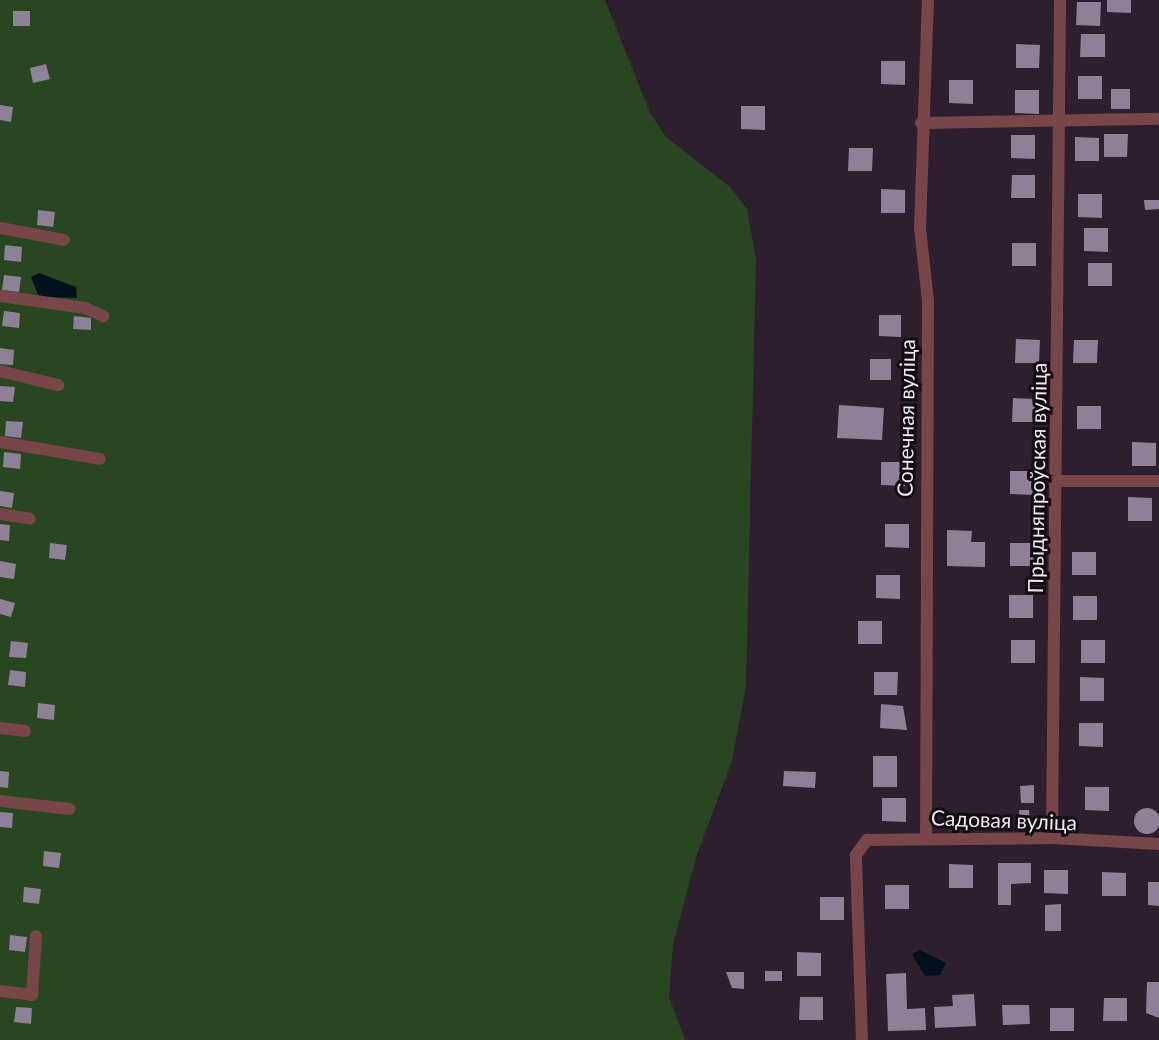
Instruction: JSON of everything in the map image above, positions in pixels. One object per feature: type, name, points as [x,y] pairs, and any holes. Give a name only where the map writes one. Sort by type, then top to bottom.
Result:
[{"type":"street","name":"Сонечная вуліца","points":[[926,837],[928,301],[920,228],[921,123],[928,0]]},
{"type":"street","name":"Прыдняпроўская вуліца","points":[[1052,837],[1060,0]]},
{"type":"street","points":[[921,123],[1159,119]]},
{"type":"street","points":[[0,228],[64,240]]},
{"type":"street","points":[[0,296],[85,308],[103,316]]},
{"type":"street","points":[[0,370],[58,385]]},
{"type":"street","points":[[0,442],[100,459]]},
{"type":"street","points":[[1057,481],[1159,481]]},
{"type":"street","points":[[0,514],[30,519]]},
{"type":"street","points":[[0,728],[25,731]]},
{"type":"street","points":[[0,801],[70,808]]},
{"type":"street","name":"Садовая вуліца","points":[[862,1040],[856,855],[867,840],[926,837],[1052,837],[1159,844]]},
{"type":"street","points":[[0,991],[32,994],[36,936]]},
{"type":"green space","points":[[0,0],[605,0],[650,113],[666,137],[730,187],[747,209],[756,259],[746,686],[732,761],[696,857],[673,945],[669,997],[685,1040],[0,1040]]},
{"type":"water","points":[[39,273],[76,287],[77,298],[39,297],[31,277]]},
{"type":"water","points":[[920,950],[946,963],[940,975],[925,976],[912,954]]},
{"type":"building","points":[[1107,0],[1131,0],[1131,13],[1107,12]]},
{"type":"building","points":[[1077,2],[1101,2],[1100,26],[1076,25]]},
{"type":"building","points":[[13,11],[30,11],[30,26],[13,26]]},
{"type":"building","points":[[1081,34],[1105,34],[1105,57],[1080,57]]},
{"type":"building","points":[[1016,44],[1040,45],[1039,68],[1016,68]]},
{"type":"building","points":[[881,61],[905,61],[905,85],[881,84]]},
{"type":"building","points":[[46,64],[50,79],[33,83],[30,68]]},
{"type":"building","points":[[1078,76],[1102,76],[1102,99],[1078,99]]},
{"type":"building","points":[[949,80],[973,80],[973,104],[949,103]]},
{"type":"building","points":[[1111,89],[1130,89],[1130,109],[1111,109]]},
{"type":"building","points":[[1015,90],[1039,90],[1039,114],[1015,113]]},
{"type":"building","points":[[0,105],[13,107],[11,122],[0,120]]},
{"type":"building","points":[[741,106],[765,106],[765,130],[741,129]]},
{"type":"building","points":[[1104,134],[1128,134],[1127,157],[1104,157]]},
{"type":"building","points":[[1011,135],[1035,135],[1035,159],[1011,158]]},
{"type":"building","points":[[1075,137],[1099,138],[1099,161],[1075,161]]},
{"type":"building","points":[[849,148],[873,148],[872,171],[848,171]]},
{"type":"building","points":[[1012,175],[1035,175],[1035,198],[1011,198]]},
{"type":"building","points":[[881,189],[905,190],[905,213],[881,213]]},
{"type":"building","points":[[1078,194],[1102,194],[1102,218],[1078,217]]},
{"type":"building","points":[[1144,200],[1159,200],[1159,209],[1145,210]]},
{"type":"building","points":[[38,210],[55,212],[53,227],[37,225]]},
{"type":"building","points":[[1084,228],[1108,228],[1108,252],[1084,251]]},
{"type":"building","points":[[1012,243],[1036,243],[1036,266],[1012,266]]},
{"type":"building","points":[[5,245],[22,247],[21,262],[4,260]]},
{"type":"building","points":[[1088,263],[1112,263],[1112,286],[1088,286]]},
{"type":"building","points":[[4,275],[21,277],[19,292],[2,290]]},
{"type":"building","points":[[4,311],[20,313],[19,328],[2,326]]},
{"type":"building","points":[[879,315],[901,315],[901,337],[879,336]]},
{"type":"building","points":[[74,316],[91,318],[91,330],[73,329]]},
{"type":"building","points":[[1016,339],[1040,340],[1039,363],[1015,363]]},
{"type":"building","points":[[1074,340],[1098,340],[1097,363],[1073,363]]},
{"type":"building","points":[[0,348],[14,350],[13,365],[0,364]]},
{"type":"building","points":[[870,359],[891,359],[891,380],[870,380]]},
{"type":"building","points":[[0,386],[15,387],[13,402],[0,401]]},
{"type":"building","points":[[1013,398],[1037,399],[1036,422],[1012,422]]},
{"type":"building","points":[[839,405],[884,408],[882,440],[837,438]]},
{"type":"building","points":[[1077,406],[1101,406],[1101,429],[1077,429]]},
{"type":"building","points":[[6,421],[23,422],[21,438],[5,436]]},
{"type":"building","points":[[1132,442],[1156,443],[1156,466],[1132,466]]},
{"type":"building","points":[[4,452],[21,454],[20,469],[3,467]]},
{"type":"building","points":[[881,462],[905,462],[905,486],[881,485]]},
{"type":"building","points":[[1010,471],[1034,471],[1034,495],[1010,494]]},
{"type":"building","points":[[0,491],[14,493],[12,508],[0,506]]},
{"type":"building","points":[[1128,497],[1152,498],[1152,521],[1128,521]]},
{"type":"building","points":[[0,524],[10,525],[9,541],[0,540]]},
{"type":"building","points":[[885,524],[909,524],[909,548],[885,547]]},
{"type":"building","points":[[947,530],[972,531],[971,542],[985,542],[985,567],[947,566]]},
{"type":"building","points":[[50,543],[67,545],[65,560],[49,558]]},
{"type":"building","points":[[1010,543],[1034,543],[1033,566],[1010,566]]},
{"type":"building","points":[[1072,552],[1096,552],[1096,575],[1072,575]]},
{"type":"building","points":[[0,561],[16,564],[14,579],[0,577]]},
{"type":"building","points":[[876,575],[900,575],[900,599],[876,598]]},
{"type":"building","points":[[1009,595],[1033,595],[1033,618],[1009,618]]},
{"type":"building","points":[[1073,596],[1097,596],[1097,620],[1073,620]]},
{"type":"building","points":[[0,599],[15,603],[11,617],[0,614]]},
{"type":"building","points":[[858,621],[882,621],[882,644],[858,644]]},
{"type":"building","points":[[1011,640],[1035,640],[1035,663],[1011,663]]},
{"type":"building","points":[[1081,640],[1105,640],[1105,663],[1081,663]]},
{"type":"building","points":[[11,641],[28,643],[26,658],[9,657]]},
{"type":"building","points":[[10,670],[26,672],[25,687],[8,685]]},
{"type":"building","points":[[874,672],[898,672],[897,695],[874,695]]},
{"type":"building","points":[[1080,677],[1104,678],[1104,701],[1080,701]]},
{"type":"building","points":[[38,703],[55,705],[54,720],[37,718]]},
{"type":"building","points":[[881,704],[903,706],[907,730],[880,728]]},
{"type":"building","points":[[1079,723],[1103,723],[1103,747],[1079,746]]},
{"type":"building","points":[[873,756],[897,756],[897,787],[873,787]]},
{"type":"building","points":[[0,771],[9,772],[8,788],[0,787]]},
{"type":"building","points":[[784,771],[816,772],[815,788],[783,786]]},
{"type":"building","points":[[1034,785],[1034,803],[1021,803],[1020,786]]},
{"type":"building","points":[[1085,787],[1109,787],[1109,811],[1085,810]]},
{"type":"building","points":[[882,798],[906,798],[906,822],[882,821]]},
{"type":"building","points":[[1147,808],[1156,812],[1160,821],[1156,830],[1147,834],[1138,830],[1134,821],[1138,812]]},
{"type":"building","points":[[1019,810],[1029,810],[1030,825],[1020,825]]},
{"type":"building","points":[[0,812],[13,813],[12,828],[0,827]]},
{"type":"building","points":[[44,851],[61,853],[59,868],[43,866]]},
{"type":"building","points":[[998,863],[1031,863],[1031,883],[1011,884],[1011,905],[998,905]]},
{"type":"building","points":[[949,864],[973,865],[973,888],[949,888]]},
{"type":"building","points":[[1044,870],[1068,870],[1068,894],[1044,893]]},
{"type":"building","points":[[1102,872],[1126,873],[1126,896],[1102,896]]},
{"type":"building","points":[[1148,882],[1159,882],[1159,906],[1148,905]]},
{"type":"building","points":[[885,885],[909,885],[909,909],[885,909]]},
{"type":"building","points":[[24,887],[41,889],[39,904],[23,902]]},
{"type":"building","points":[[820,897],[844,897],[844,920],[820,920]]},
{"type":"building","points":[[1061,904],[1061,931],[1045,931],[1045,905]]},
{"type":"building","points":[[10,935],[27,937],[25,952],[9,950]]},
{"type":"building","points":[[797,952],[821,953],[821,976],[797,976]]},
{"type":"building","points":[[765,971],[782,971],[782,981],[765,981]]},
{"type":"building","points":[[726,972],[744,972],[744,989],[732,988]]},
{"type":"building","points":[[906,973],[907,1009],[925,1008],[926,1030],[888,1031],[886,974]]},
{"type":"building","points":[[1147,982],[1159,982],[1159,1018],[1146,1013]]},
{"type":"building","points":[[974,994],[976,1026],[935,1028],[934,1007],[953,1006],[952,995]]},
{"type":"building","points":[[800,997],[823,997],[823,1020],[799,1020]]},
{"type":"building","points":[[1104,998],[1127,998],[1127,1021],[1103,1021]]},
{"type":"building","points":[[1002,1005],[1029,1005],[1030,1024],[1003,1025]]},
{"type":"building","points":[[16,1007],[32,1008],[31,1024],[14,1022]]},
{"type":"building","points":[[1050,1008],[1074,1008],[1074,1031],[1050,1031]]}]
